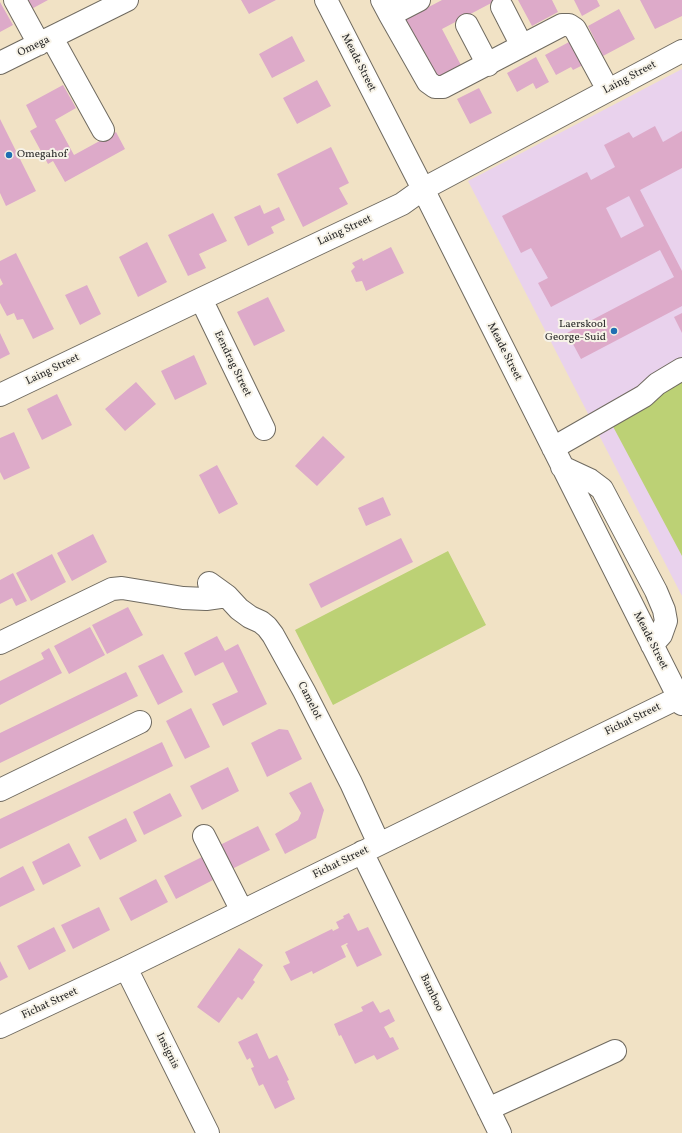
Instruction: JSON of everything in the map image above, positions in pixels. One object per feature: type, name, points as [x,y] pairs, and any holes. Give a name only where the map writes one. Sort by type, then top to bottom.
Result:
[{"type":"street","points":[[15,0],[53,37],[103,130]]},
{"type":"street","name":"Omega","points":[[0,63],[127,0]]},
{"type":"street","name":"Meade Street","points":[[326,0],[423,189],[652,645],[681,699]]},
{"type":"street","points":[[419,0],[386,8],[428,82],[435,87],[443,88],[522,46],[562,26],[569,25],[575,30],[608,90]]},
{"type":"street","points":[[502,7],[522,46]]},
{"type":"street","points":[[467,25],[488,65]]},
{"type":"street","name":"Laing Street","points":[[0,395],[402,204],[423,189],[682,51]]},
{"type":"street","name":"Eendrag Street","points":[[200,299],[264,429]]},
{"type":"street","points":[[553,448],[644,396],[657,384],[682,369]]},
{"type":"street","name":"Camelot","points":[[209,583],[227,596],[239,609],[250,617],[261,622],[273,635],[304,691],[351,783],[371,848]]},
{"type":"street","points":[[0,643],[112,589],[122,588],[183,598],[206,599],[227,596]]},
{"type":"street","name":"Fichat Street","points":[[0,1027],[126,968],[681,699]]},
{"type":"street","points":[[0,790],[140,722]]},
{"type":"street","points":[[204,836],[242,911]]},
{"type":"street","name":"Bamboo","points":[[371,848],[500,1133]]},
{"type":"street","name":"Insignis","points":[[126,968],[208,1133]]},
{"type":"street","points":[[488,1109],[615,1051]]},
{"type":"shaded area","name":"Laerskool George-Suid","points":[[682,69],[682,596],[468,181]]},
{"type":"green space","points":[[682,380],[682,556],[609,419]]},
{"type":"green space","points":[[448,551],[486,625],[333,705],[295,630]]},
{"type":"building","points":[[19,0],[48,0],[26,12]]},
{"type":"building","points":[[241,0],[276,0],[249,14]]},
{"type":"building","points":[[442,0],[497,0],[442,29],[463,69],[435,84],[402,21]]},
{"type":"building","points":[[518,0],[552,0],[558,12],[532,26]]},
{"type":"building","points":[[574,0],[597,0],[600,6],[582,16]]},
{"type":"building","points":[[640,0],[682,0],[682,16],[655,29]]},
{"type":"building","points":[[0,2],[13,25],[0,32]]},
{"type":"building","points":[[619,9],[635,39],[603,56],[588,26]]},
{"type":"building","points":[[292,36],[305,61],[272,78],[259,54]]},
{"type":"building","points":[[569,42],[573,49],[576,47],[585,64],[573,70],[571,67],[556,75],[545,55]]},
{"type":"building","points":[[536,57],[549,82],[536,89],[533,83],[517,92],[507,73]]},
{"type":"building","points":[[317,80],[331,106],[297,124],[283,98]]},
{"type":"building","points":[[63,85],[76,108],[55,120],[74,155],[116,132],[125,149],[65,182],[53,161],[48,164],[30,131],[37,127],[26,105]]},
{"type":"building","points":[[479,88],[492,113],[470,124],[457,99]]},
{"type":"building","name":"Omegahof","points":[[0,119],[36,191],[6,206],[0,193]]},
{"type":"building","points":[[655,126],[663,142],[682,131],[682,168],[640,190],[682,271],[682,306],[581,359],[567,333],[674,277],[660,250],[551,307],[538,283],[548,278],[531,248],[521,253],[502,216],[587,172],[591,180],[615,167],[604,145],[629,132],[633,138]],"holes":[[[629,196],[644,226],[621,238],[606,208]]]},
{"type":"building","points":[[331,147],[349,183],[339,188],[348,204],[303,227],[277,174]]},
{"type":"building","points":[[260,205],[264,214],[279,207],[285,220],[271,227],[274,233],[248,246],[234,217]]},
{"type":"building","points":[[213,213],[227,241],[199,254],[206,268],[188,276],[168,235]]},
{"type":"building","points":[[147,242],[167,282],[138,297],[119,257]]},
{"type":"building","points":[[391,247],[404,273],[366,291],[362,281],[356,282],[351,271],[355,267],[352,263],[362,258],[363,261]]},
{"type":"building","points":[[16,253],[54,329],[33,339],[23,319],[17,320],[14,313],[7,316],[0,303],[0,286],[3,284],[0,278],[0,261]]},
{"type":"building","points":[[87,285],[101,314],[80,325],[65,295]]},
{"type":"building","points":[[268,297],[285,331],[254,346],[237,312]]},
{"type":"building","points":[[682,313],[682,333],[674,317]]},
{"type":"building","points":[[0,333],[10,354],[0,359]]},
{"type":"building","points":[[194,355],[207,384],[175,400],[161,371]]},
{"type":"building","points":[[136,382],[156,404],[125,431],[105,409]]},
{"type":"building","points":[[57,394],[72,425],[42,440],[27,409]]},
{"type":"building","points":[[14,432],[30,468],[4,480],[0,472],[0,438]]},
{"type":"building","points":[[323,436],[345,457],[317,486],[295,466]]},
{"type":"building","points":[[217,465],[238,504],[219,514],[199,475]]},
{"type":"building","points":[[383,497],[391,515],[366,526],[358,508]]},
{"type":"building","points":[[93,534],[107,562],[72,581],[57,553]]},
{"type":"building","points":[[401,538],[413,562],[321,608],[309,584]]},
{"type":"building","points":[[52,554],[66,582],[31,601],[16,573]]},
{"type":"building","points":[[13,573],[27,601],[16,606],[12,598],[0,604],[0,580]]},
{"type":"building","points":[[128,607],[143,635],[107,654],[92,625]]},
{"type":"building","points":[[90,627],[105,655],[69,674],[54,646]]},
{"type":"building","points":[[217,636],[225,651],[238,644],[267,704],[223,726],[212,704],[238,692],[223,662],[195,676],[184,653]]},
{"type":"building","points":[[49,648],[62,673],[0,705],[0,681],[44,659],[41,653]]},
{"type":"building","points":[[163,654],[183,692],[158,705],[138,666]]},
{"type":"building","points":[[126,672],[138,696],[0,763],[0,733]]},
{"type":"building","points":[[191,708],[210,747],[185,759],[166,721]]},
{"type":"building","points":[[279,729],[288,730],[302,759],[267,777],[251,743]]},
{"type":"building","points":[[162,742],[173,766],[0,849],[0,819]]},
{"type":"building","points":[[228,767],[239,791],[202,810],[190,786]]},
{"type":"building","points":[[311,782],[324,810],[316,838],[285,854],[275,834],[298,820],[301,813],[289,793]]},
{"type":"building","points":[[170,793],[182,816],[144,835],[133,812]]},
{"type":"building","points":[[126,818],[137,841],[100,860],[88,837]]},
{"type":"building","points":[[258,826],[270,850],[232,869],[220,845]]},
{"type":"building","points":[[69,843],[81,866],[43,885],[32,862]]},
{"type":"building","points":[[202,857],[213,880],[176,899],[164,876]]},
{"type":"building","points":[[23,866],[35,890],[0,907],[0,878]]},
{"type":"building","points":[[156,879],[168,902],[131,921],[119,898]]},
{"type":"building","points":[[99,907],[110,930],[73,949],[61,925]]},
{"type":"building","points":[[349,913],[358,931],[368,927],[382,955],[357,967],[346,945],[348,944],[347,943],[341,946],[346,957],[313,974],[312,971],[291,981],[283,966],[290,963],[285,952],[332,929],[333,931],[339,928],[336,922],[344,918],[343,916]]},
{"type":"building","points":[[54,927],[66,951],[29,970],[17,946]]},
{"type":"building","points":[[239,948],[263,965],[253,980],[255,982],[242,1000],[238,997],[219,1023],[197,1007]]},
{"type":"building","points":[[0,961],[8,977],[0,981]]},
{"type":"building","points":[[373,1001],[380,1013],[389,1009],[395,1021],[384,1027],[390,1038],[393,1037],[399,1049],[377,1060],[374,1055],[355,1064],[334,1024],[363,1011],[361,1007]]},
{"type":"building","points":[[257,1033],[269,1059],[277,1055],[289,1080],[287,1081],[295,1099],[275,1109],[263,1084],[259,1086],[251,1068],[254,1067],[250,1058],[247,1060],[238,1042]]},
{"type":"place","name":"Omegahof","points":[[9,155]]},
{"type":"place","name":"Laerskool George-Suid","points":[[614,331]]}]
